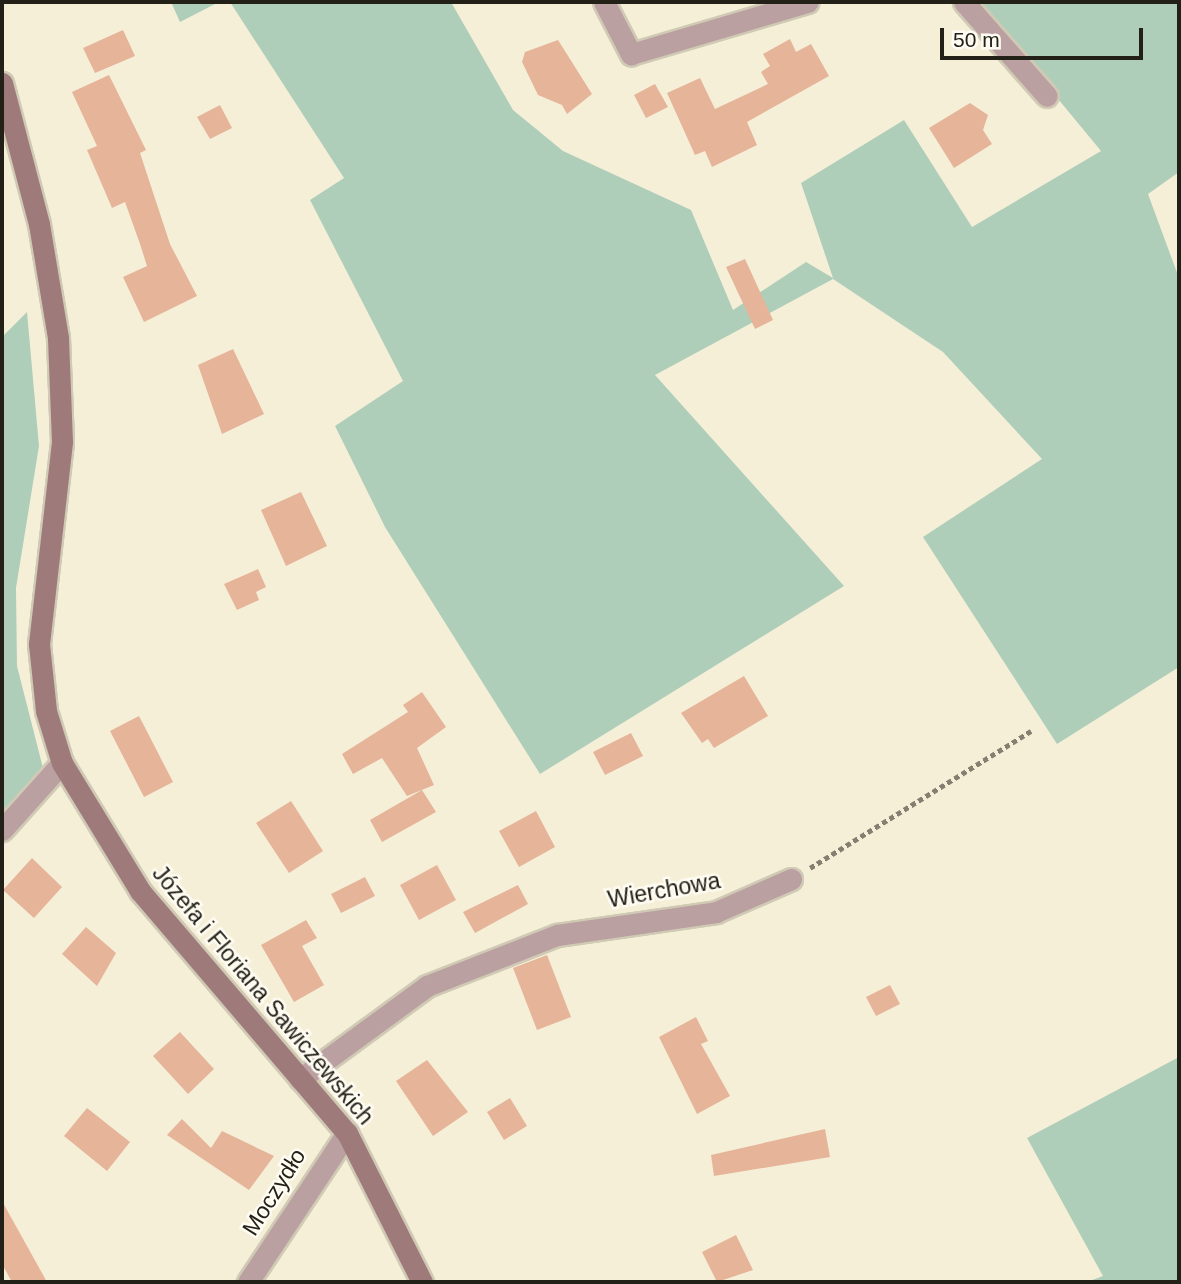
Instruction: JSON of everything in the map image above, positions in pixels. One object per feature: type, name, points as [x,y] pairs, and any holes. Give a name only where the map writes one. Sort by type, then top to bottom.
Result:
[{"type":"street","points":[[604,2],[631,54],[808,2]]},
{"type":"street","points":[[964,2],[1047,96]]},
{"type":"street","name":"Józefa i Floriana Sawiczewskich","points":[[2,83],[39,224],[58,338],[62,442],[39,644],[47,711],[62,763],[140,891],[347,1133],[422,1282]]},
{"type":"street","points":[[2,830],[62,763]]},
{"type":"street","name":"Wierchowa","points":[[300,1079],[427,986],[557,935],[716,912],[791,879]]},
{"type":"street","name":"Moczydło","points":[[248,1282],[347,1133]]},
{"type":"path","points":[[791,879],[1031,731]]},
{"type":"green space","points":[[171,2],[219,2],[180,22]]},
{"type":"green space","points":[[230,2],[451,2],[513,110],[563,151],[691,210],[733,310],[806,262],[833,278],[801,183],[904,120],[972,227],[1101,151],[978,2],[1179,2],[1179,172],[1148,194],[1179,278],[1179,667],[1057,744],[923,537],[1042,459],[943,352],[833,279],[655,375],[844,586],[540,774],[385,527],[335,426],[403,381],[310,200],[344,178]]},
{"type":"green space","points":[[27,312],[39,446],[16,588],[17,666],[43,768],[2,815],[2,337]]},
{"type":"green space","points":[[1179,1057],[1179,1282],[1087,1282],[1103,1276],[1027,1138]]},
{"type":"building","points":[[123,30],[135,56],[95,73],[83,48]]},
{"type":"building","points":[[790,39],[796,52],[811,44],[829,76],[747,122],[757,145],[712,167],[705,151],[695,155],[667,93],[700,78],[715,109],[768,84],[761,72],[770,66],[763,54]]},
{"type":"building","points":[[558,40],[592,94],[567,114],[562,105],[538,95],[522,62],[525,52]]},
{"type":"building","points":[[109,75],[146,150],[140,153],[170,244],[197,296],[144,322],[123,277],[147,266],[125,202],[112,208],[87,150],[97,146],[72,92]]},
{"type":"building","points":[[655,84],[668,107],[646,118],[634,95]]},
{"type":"building","points":[[970,103],[988,115],[983,130],[992,144],[954,168],[929,128]]},
{"type":"building","points":[[220,105],[232,128],[210,139],[197,117]]},
{"type":"building","points":[[745,259],[773,320],[755,329],[726,267]]},
{"type":"building","points":[[233,349],[264,414],[222,434],[198,365]]},
{"type":"building","points":[[301,492],[327,546],[286,566],[261,510]]},
{"type":"building","points":[[258,569],[266,587],[256,592],[259,600],[237,610],[224,584]]},
{"type":"building","points":[[744,676],[768,716],[714,748],[708,739],[702,743],[681,713]]},
{"type":"building","points":[[422,692],[446,727],[417,748],[434,785],[407,796],[382,758],[353,774],[342,754],[408,712],[403,705]]},
{"type":"building","points":[[139,716],[173,782],[144,797],[110,731]]},
{"type":"building","points":[[631,733],[643,756],[605,775],[593,752]]},
{"type":"building","points":[[422,790],[436,812],[382,842],[370,820]]},
{"type":"building","points":[[291,801],[323,851],[289,873],[256,823]]},
{"type":"building","points":[[536,811],[555,847],[519,867],[499,831]]},
{"type":"building","points":[[32,858],[62,887],[34,918],[3,890]]},
{"type":"building","points":[[437,865],[456,900],[419,920],[400,885]]},
{"type":"building","points":[[365,877],[375,896],[341,913],[331,894]]},
{"type":"building","points":[[518,885],[528,904],[475,933],[463,912]]},
{"type":"building","points":[[306,920],[317,938],[302,946],[324,985],[294,1002],[261,945]]},
{"type":"building","points":[[86,927],[116,953],[97,986],[62,954]]},
{"type":"building","points":[[547,955],[571,1017],[537,1030],[513,968]]},
{"type":"building","points":[[890,985],[900,1004],[876,1016],[866,997]]},
{"type":"building","points":[[696,1017],[708,1041],[701,1044],[730,1096],[697,1114],[659,1037]]},
{"type":"building","points":[[180,1032],[214,1069],[188,1094],[153,1056]]},
{"type":"building","points":[[427,1060],[468,1112],[433,1136],[396,1081]]},
{"type":"building","points":[[510,1098],[527,1126],[504,1140],[487,1112]]},
{"type":"building","points":[[87,1108],[130,1142],[107,1171],[64,1136]]},
{"type":"building","points":[[182,1119],[211,1148],[222,1131],[274,1156],[249,1190],[167,1135]]},
{"type":"building","points":[[825,1129],[830,1157],[714,1176],[711,1155]]},
{"type":"building","points":[[2,1201],[47,1282],[12,1282],[2,1264]]},
{"type":"building","points":[[736,1235],[753,1270],[717,1282],[702,1252]]}]
